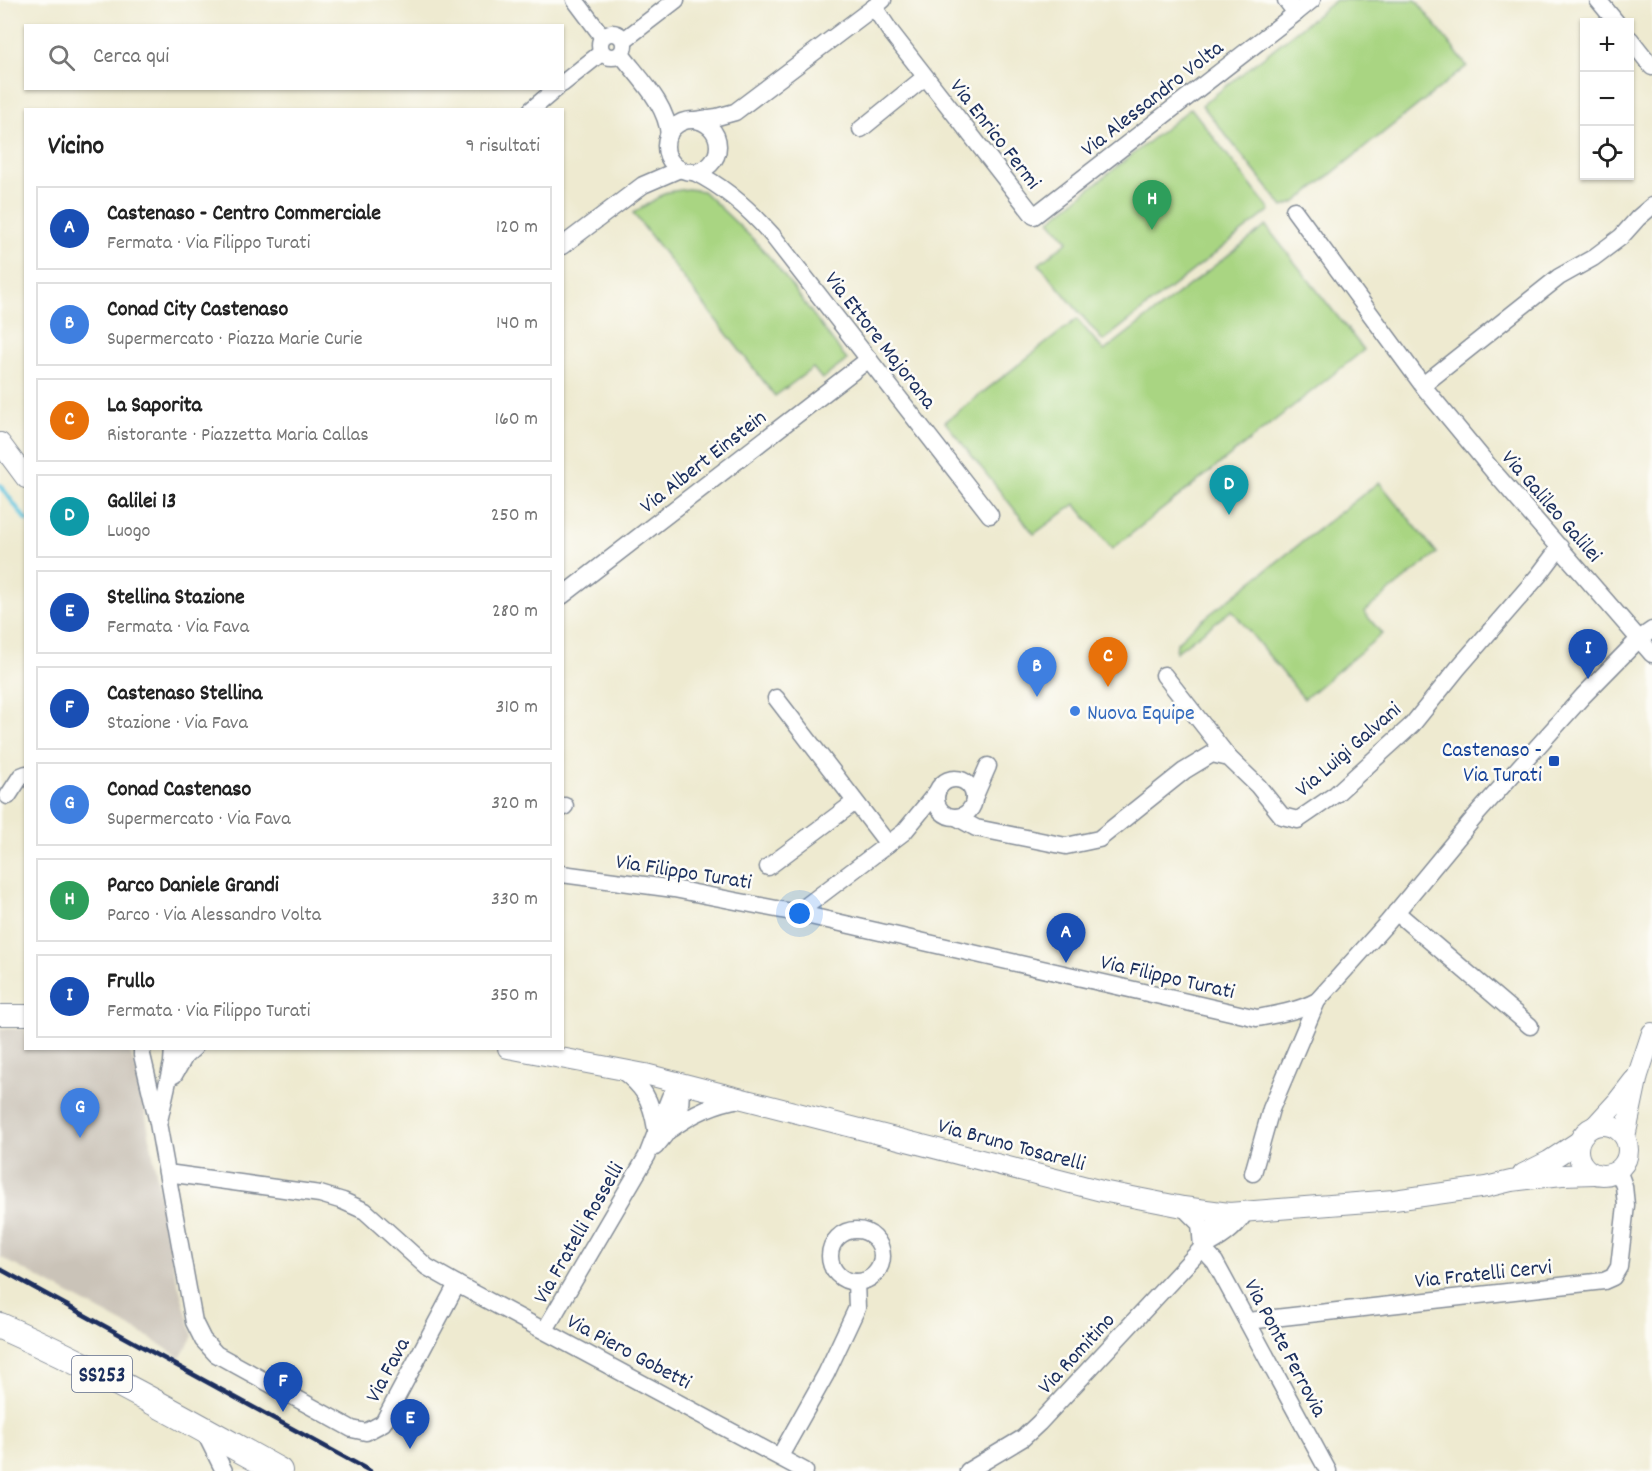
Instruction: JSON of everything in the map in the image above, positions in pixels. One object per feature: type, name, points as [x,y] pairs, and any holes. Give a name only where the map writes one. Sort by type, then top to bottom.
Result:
[{"type":"main road","name":"SS253","points":[[0,1326],[54,1350],[279,1471]]},
{"type":"street","points":[[575,0],[602,36]]},
{"type":"street","points":[[601,53],[611,58],[676,0]]},
{"type":"street","name":"Via Alessandro Volta","points":[[1034,216],[1291,6],[1312,0]]},
{"type":"street","points":[[1598,0],[1613,18]]},
{"type":"street","name":"Via Enrico Fermi","points":[[688,121],[735,112],[878,3],[926,77],[1034,216]]},
{"type":"street","points":[[601,53],[599,44],[602,36],[610,32],[618,34],[622,47],[662,108],[668,123],[667,142],[672,164],[687,171]]},
{"type":"street","points":[[1634,45],[1652,67]]},
{"type":"street","points":[[564,82],[601,53]]},
{"type":"street","name":"Via Enrico Fermi","points":[[861,129],[926,77]]},
{"type":"street","points":[[533,108],[555,90]]},
{"type":"street","points":[[564,244],[643,184],[709,165],[717,147],[712,129],[702,122],[688,121],[662,108]]},
{"type":"street","name":"Via Enrico Fermi","points":[[717,147],[735,112]]},
{"type":"street","points":[[643,184],[667,142],[671,130],[688,121]]},
{"type":"street","name":"Via Ettore Majorana","points":[[717,147],[720,168],[732,197]]},
{"type":"street","name":"Via Ettore Majorana","points":[[687,171],[708,179],[732,197],[772,235],[990,515]]},
{"type":"street","points":[[1423,385],[1559,277],[1593,258],[1622,237],[1652,206]]},
{"type":"street","name":"Via Galileo Galilei","points":[[1294,210],[1423,385],[1493,471],[1560,547],[1646,635],[1652,654]]},
{"type":"street","name":"Via Albert Einstein","points":[[564,594],[869,359]]},
{"type":"street","points":[[0,443],[24,475]]},
{"type":"street","name":"Via Luigi Galvani","points":[[1229,758],[1258,786],[1282,816],[1298,820],[1336,794],[1412,725],[1560,547]]},
{"type":"street","name":"Via Filippo Turati","points":[[1253,1173],[1271,1108],[1317,1001],[1396,912],[1478,813],[1583,696],[1646,635]]},
{"type":"street","points":[[1164,675],[1229,758]]},
{"type":"street","points":[[776,698],[888,844]]},
{"type":"street","points":[[936,793],[936,805],[939,810],[976,828],[1066,846],[1099,839],[1184,771],[1212,754],[1229,758]]},
{"type":"street","points":[[797,913],[904,831],[944,783],[973,775],[988,766],[967,813],[929,820],[904,831]]},
{"type":"street","points":[[9,796],[24,775]]},
{"type":"street","points":[[956,779],[967,783],[972,803],[984,825],[999,832]]},
{"type":"street","name":"Via Filippo Turati","points":[[768,867],[855,802]]},
{"type":"street","name":"Via Filippo Turati","points":[[564,874],[674,889],[797,913],[1257,1018],[1303,1008],[1317,1001]]},
{"type":"street","points":[[1396,912],[1530,1026]]},
{"type":"street","points":[[0,1015],[24,1015]]},
{"type":"street","points":[[1625,1137],[1638,1075],[1652,1033]]},
{"type":"street","name":"Via Fava","points":[[158,1123],[167,1089],[173,1050]]},
{"type":"street","name":"Via Fava","points":[[167,1089],[179,1065],[192,1050]]},
{"type":"street","name":"Via Bruno Tosarelli","points":[[519,1050],[619,1068],[744,1098],[1060,1181],[1183,1207],[1237,1213],[1394,1200],[1486,1187],[1510,1181],[1595,1174]]},
{"type":"street","name":"Via Fava","points":[[140,1051],[158,1123],[194,1322],[203,1340],[216,1354],[352,1429],[366,1432],[382,1423],[457,1284]]},
{"type":"street","points":[[619,1068],[643,1089],[662,1130]]},
{"type":"street","points":[[1596,1125],[1638,1075]]},
{"type":"street","name":"Via Fratelli Rosselli","points":[[546,1330],[662,1130],[670,1097],[680,1083]]},
{"type":"street","name":"Via Fratelli Rosselli","points":[[662,1130],[712,1106],[744,1098]]},
{"type":"street","points":[[1605,1124],[1613,1126],[1625,1137],[1628,1155],[1625,1163],[1618,1170],[1611,1174],[1595,1174],[1582,1165],[1577,1150],[1578,1142],[1588,1128],[1605,1124]]},
{"type":"street","name":"Via Bruno Tosarelli","points":[[1510,1181],[1549,1161],[1578,1142]]},
{"type":"street","name":"Via Fratelli Cervi","points":[[1248,1321],[1604,1281],[1613,1277],[1619,1268],[1626,1205],[1624,1186],[1618,1170]]},
{"type":"street","points":[[167,1173],[320,1194],[343,1201],[364,1211],[427,1267],[457,1284]]},
{"type":"street","points":[[1183,1207],[1200,1224],[1202,1248]]},
{"type":"street","name":"Via Romitino","points":[[968,1471],[1023,1438],[1039,1423],[1202,1248],[1221,1239],[1238,1222],[1237,1213]]},
{"type":"street","name":"Via Ponte Ferrovia","points":[[1202,1248],[1215,1262],[1328,1471]]},
{"type":"street","points":[[780,1456],[826,1374],[857,1308],[856,1282]]},
{"type":"street","name":"Via Piero Gobetti","points":[[457,1284],[805,1471]]},
{"type":"street","points":[[202,1428],[224,1471]]},
{"type":"shaded area","points":[[0,1029],[24,1029],[24,1050],[129,1050],[138,1074],[175,1273],[193,1336],[180,1358],[152,1339],[0,1257]]},
{"type":"green space","points":[[1336,0],[1416,0],[1467,66],[1296,202],[1283,207],[1202,105]]},
{"type":"green space","points":[[1191,108],[1270,210],[1103,341],[1039,264],[1068,241],[1050,220]]},
{"type":"green space","points":[[688,189],[703,191],[754,240],[773,261],[847,360],[822,379],[813,368],[775,396],[633,213],[667,192]]},
{"type":"green space","points":[[1266,226],[1364,350],[1112,549],[1075,504],[1034,534],[945,422],[1077,319],[1104,351]]},
{"type":"green space","points":[[1379,482],[1437,553],[1364,612],[1382,634],[1304,699],[1232,610],[1176,652],[1177,643],[1187,632]]},
{"type":"waterway","points":[[0,485],[24,517]]},
{"type":"railway","points":[[0,1269],[370,1471]]},
{"type":"place","name":"Parco Daniele Grandi","points":[[1152,230]]},
{"type":"place","name":"Galilei 13","points":[[1229,515]]},
{"type":"place","name":"Frullo","points":[[1588,679]]},
{"type":"place","name":"La Saporita","points":[[1108,687]]},
{"type":"place","name":"Conad City Castenaso","points":[[1037,697]]},
{"type":"place","name":"Nuova Equipe","points":[[1075,711]]},
{"type":"place","name":"Castenaso - Via Turati","points":[[1554,761]]},
{"type":"place","name":"Castenaso - Centro Commerciale","points":[[1066,963]]},
{"type":"place","name":"Conad Castenaso","points":[[80,1138]]},
{"type":"place","name":"Castenaso Stellina","points":[[283,1412]]},
{"type":"place","name":"Stellina Stazione","points":[[410,1449]]}]
